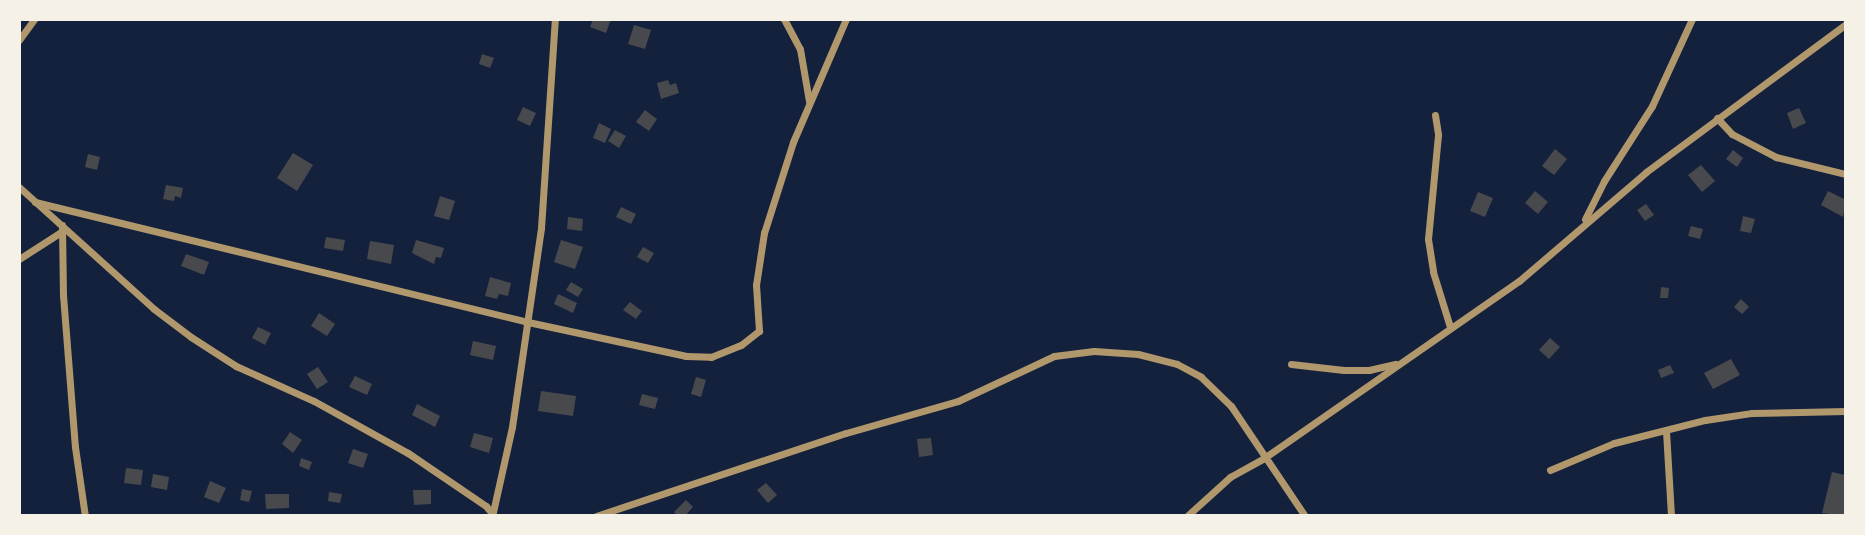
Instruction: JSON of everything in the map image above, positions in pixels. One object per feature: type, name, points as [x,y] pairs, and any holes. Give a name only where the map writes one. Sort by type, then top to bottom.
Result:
[{"type":"street","points":[[19,40],[34,19]]},
{"type":"street","points":[[784,19],[800,49],[809,102]]},
{"type":"street","points":[[35,202],[528,323],[686,356],[711,357],[751,339],[761,326],[757,285],[764,233],[809,102],[846,19]]},
{"type":"street","points":[[1583,223],[1604,181],[1652,106],[1692,19]]},
{"type":"street","points":[[19,187],[47,216],[154,309],[191,337],[236,366],[357,424],[408,453],[494,514],[512,427],[541,228],[554,20]]},
{"type":"street","points":[[1187,516],[1230,477],[1265,458],[1519,281],[1583,223],[1717,118],[1846,24]]},
{"type":"street","points":[[1435,115],[1438,135],[1428,239],[1433,272],[1450,327]]},
{"type":"street","points":[[1717,118],[1732,134],[1776,157],[1846,174]]},
{"type":"street","points":[[19,259],[62,229]]},
{"type":"street","points":[[62,229],[75,447],[85,516]]},
{"type":"street","points":[[596,516],[846,433],[958,401],[1054,356],[1094,351],[1138,354],[1177,365],[1201,377],[1231,406],[1305,516]]},
{"type":"street","points":[[1291,364],[1369,370],[1399,363]]},
{"type":"street","points":[[1550,470],[1614,443],[1666,431],[1677,425],[1752,413],[1846,411]]},
{"type":"street","points":[[1666,431],[1671,516]]},
{"type":"building","points":[[593,19],[611,19],[606,33],[590,27]]},
{"type":"building","points":[[634,25],[651,30],[645,49],[628,44]]},
{"type":"building","points":[[482,54],[494,58],[490,68],[479,64]]},
{"type":"building","points":[[668,80],[670,85],[676,83],[679,93],[661,99],[657,83]]},
{"type":"building","points":[[523,107],[536,113],[530,126],[517,120]]},
{"type":"building","points":[[1799,108],[1806,123],[1793,129],[1787,113]]},
{"type":"building","points":[[645,110],[657,119],[649,131],[636,122]]},
{"type":"building","points":[[599,123],[611,129],[605,143],[593,138]]},
{"type":"building","points":[[615,130],[626,136],[619,148],[608,141]]},
{"type":"building","points":[[1555,149],[1567,159],[1554,175],[1542,166]]},
{"type":"building","points":[[1733,150],[1743,158],[1737,167],[1726,159]]},
{"type":"building","points":[[293,153],[313,165],[297,191],[277,178]]},
{"type":"building","points":[[88,154],[100,157],[97,170],[85,167]]},
{"type":"building","points":[[1701,165],[1715,181],[1702,192],[1688,175]]},
{"type":"building","points":[[166,185],[183,188],[181,198],[175,196],[174,201],[163,199]]},
{"type":"building","points":[[1535,191],[1548,202],[1538,214],[1525,203]]},
{"type":"building","points":[[1828,191],[1846,200],[1843,217],[1821,205]]},
{"type":"building","points":[[1478,192],[1493,198],[1485,217],[1470,211]]},
{"type":"building","points":[[440,196],[455,201],[449,220],[434,216]]},
{"type":"building","points":[[1646,204],[1654,215],[1645,221],[1637,210]]},
{"type":"building","points":[[621,207],[636,214],[631,224],[616,217]]},
{"type":"building","points":[[1743,216],[1755,219],[1751,233],[1740,231]]},
{"type":"building","points":[[568,217],[583,219],[582,231],[567,229]]},
{"type":"building","points":[[1691,226],[1703,229],[1700,239],[1688,236]]},
{"type":"building","points":[[326,237],[345,240],[343,251],[324,248]]},
{"type":"building","points":[[416,240],[444,248],[441,258],[436,257],[434,264],[412,253]]},
{"type":"building","points":[[561,240],[583,247],[575,269],[554,262]]},
{"type":"building","points":[[370,241],[394,245],[391,264],[367,259]]},
{"type":"building","points":[[643,247],[654,253],[648,263],[637,257]]},
{"type":"building","points":[[186,254],[209,262],[204,275],[181,266]]},
{"type":"building","points":[[490,277],[511,283],[508,296],[499,294],[497,299],[485,296]]},
{"type":"building","points":[[571,282],[583,289],[578,297],[566,290]]},
{"type":"building","points":[[1661,287],[1669,288],[1668,298],[1660,298]]},
{"type":"building","points":[[558,294],[577,303],[573,313],[554,304]]},
{"type":"building","points":[[1741,299],[1749,307],[1742,314],[1734,307]]},
{"type":"building","points":[[630,302],[642,311],[636,319],[623,310]]},
{"type":"building","points":[[319,313],[335,324],[327,336],[311,326]]},
{"type":"building","points":[[258,327],[271,333],[265,345],[252,338]]},
{"type":"building","points":[[1550,338],[1560,347],[1549,359],[1539,350]]},
{"type":"building","points":[[473,341],[496,346],[493,360],[470,355]]},
{"type":"building","points":[[1731,359],[1740,375],[1713,389],[1704,373]]},
{"type":"building","points":[[1670,365],[1674,373],[1661,378],[1658,370]]},
{"type":"building","points":[[318,367],[328,382],[317,389],[307,374]]},
{"type":"building","points":[[355,376],[372,384],[367,395],[349,387]]},
{"type":"building","points":[[696,377],[706,380],[701,397],[691,394]]},
{"type":"building","points":[[541,391],[576,396],[573,416],[538,411]]},
{"type":"building","points":[[642,394],[658,398],[655,409],[639,405]]},
{"type":"building","points":[[417,404],[440,416],[435,427],[412,415]]},
{"type":"building","points":[[290,432],[302,440],[293,453],[282,444]]},
{"type":"building","points":[[474,433],[493,438],[489,453],[470,447]]},
{"type":"building","points":[[931,438],[933,455],[919,457],[917,439]]},
{"type":"building","points":[[353,449],[368,454],[363,468],[348,463]]},
{"type":"building","points":[[301,458],[312,462],[309,470],[299,466]]},
{"type":"building","points":[[126,468],[143,470],[141,485],[124,483]]},
{"type":"building","points":[[1832,472],[1845,475],[1844,516],[1822,513]]},
{"type":"building","points":[[153,474],[169,477],[167,490],[151,487]]},
{"type":"building","points":[[210,481],[226,488],[219,503],[204,497]]},
{"type":"building","points":[[766,483],[777,495],[768,503],[757,490]]},
{"type":"building","points":[[242,489],[252,491],[249,502],[240,500]]},
{"type":"building","points":[[413,490],[431,490],[431,504],[414,505]]},
{"type":"building","points":[[329,492],[342,494],[340,503],[328,501]]},
{"type":"building","points":[[265,494],[289,494],[289,508],[266,509]]},
{"type":"building","points":[[686,500],[693,507],[685,516],[678,516],[674,512]]}]
